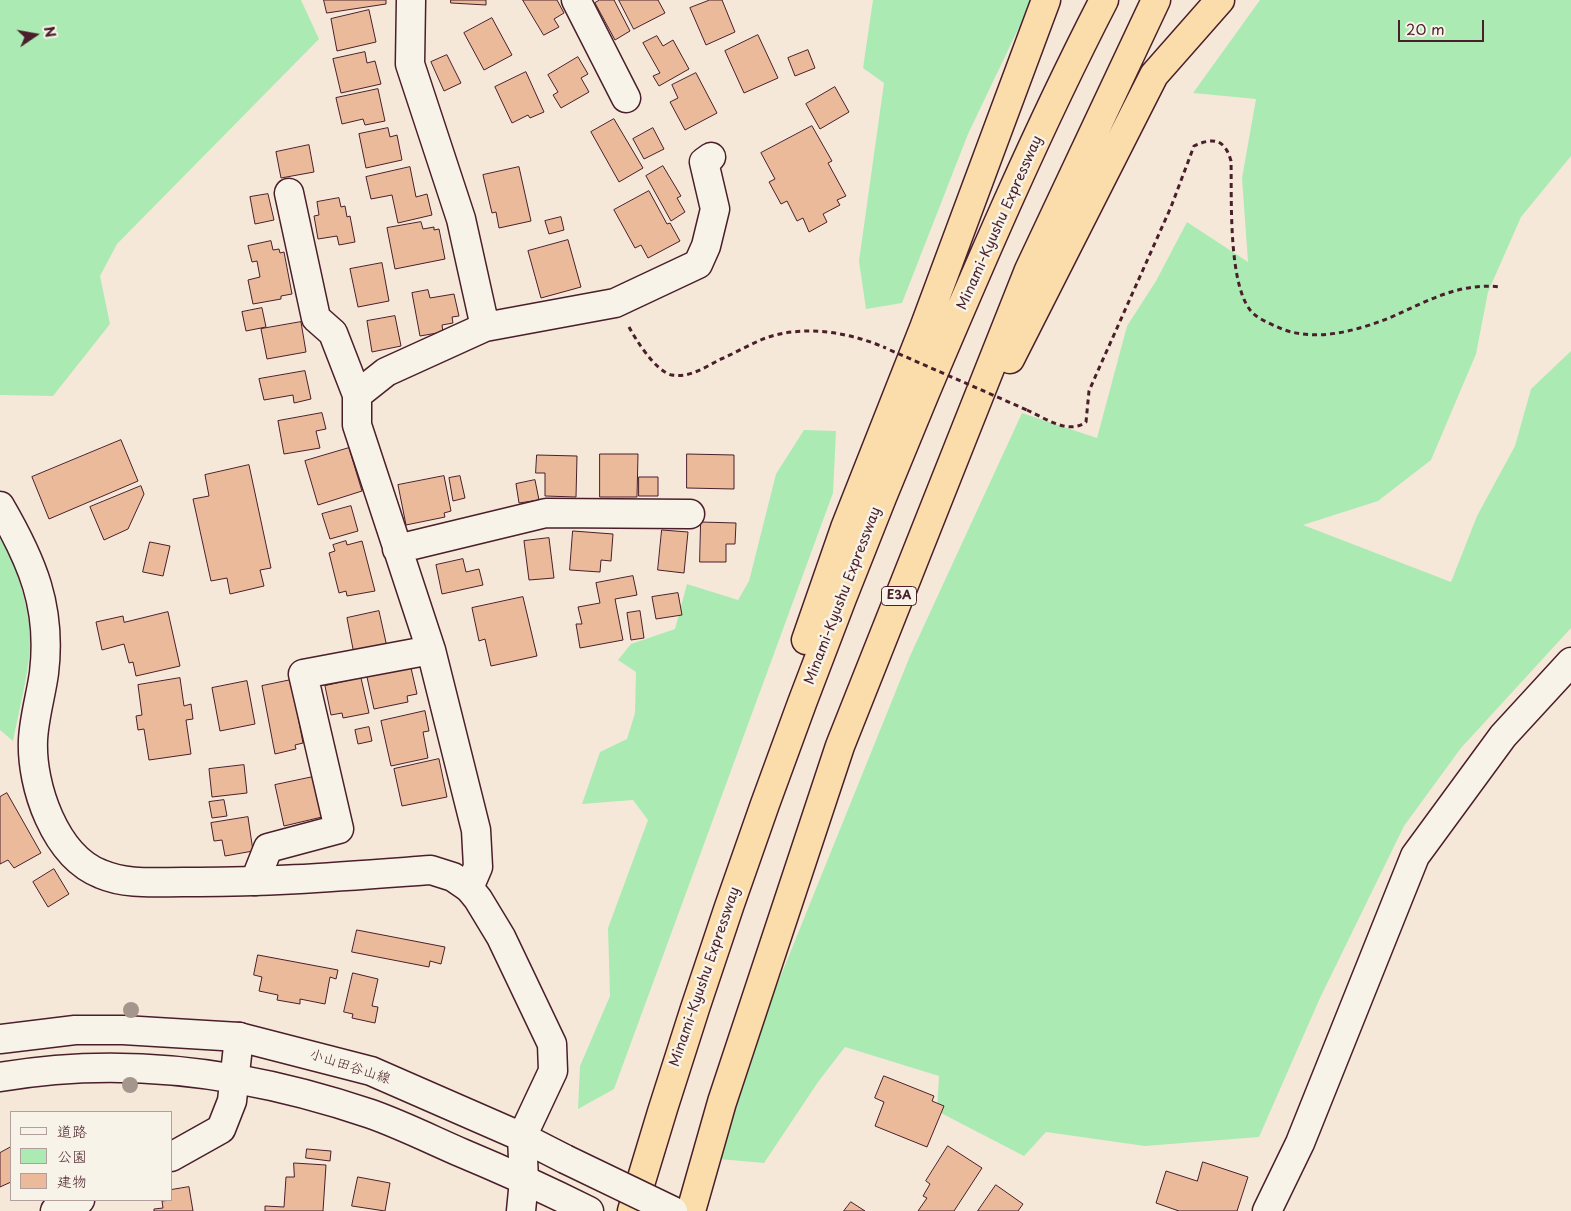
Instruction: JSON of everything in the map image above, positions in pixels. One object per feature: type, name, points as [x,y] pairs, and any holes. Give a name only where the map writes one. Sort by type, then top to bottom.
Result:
[{"type":"highway","points":[[671,1079],[751,798],[845,528],[924,328],[1046,0]]},
{"type":"highway","name":"Minami-Kyushu Expressway","points":[[632,1211],[671,1079],[791,729],[875,513],[986,249],[1104,0]]},
{"type":"highway","name":"E3A","points":[[691,1211],[722,1102],[840,746],[923,532],[1029,270],[1156,0]]},
{"type":"highway","points":[[923,532],[1154,74],[1220,0]]},
{"type":"street","points":[[411,0],[410,64],[462,219],[485,327]]},
{"type":"street","points":[[576,0],[626,98]]},
{"type":"street","points":[[357,395],[386,372],[485,327],[615,303],[698,264],[706,246],[715,209],[704,162],[711,157]]},
{"type":"street","points":[[289,193],[316,318],[333,333],[357,395],[357,425],[431,650],[476,830],[478,867],[469,888]]},
{"type":"street","points":[[0,506],[20,540],[41,591],[46,631],[44,672],[33,739],[35,774],[42,803],[59,836],[79,859],[100,874],[127,882],[255,881],[431,870],[453,877],[469,888],[501,937],[552,1044],[553,1071],[522,1137],[524,1180],[520,1211]]},
{"type":"street","points":[[397,549],[546,513],[690,514]]},
{"type":"street","points":[[255,881],[268,848],[339,829],[302,674],[431,650]]},
{"type":"street","points":[[1267,1211],[1300,1143],[1415,856],[1503,736],[1571,662]]},
{"type":"street","name":"小山田谷山線","points":[[0,1039],[75,1030],[123,1030],[239,1036],[371,1071],[522,1137],[673,1211]]},
{"type":"street","points":[[172,1156],[221,1129],[232,1100],[239,1036]]},
{"type":"street","points":[[0,1077],[77,1067],[138,1067],[183,1070],[286,1088],[373,1115],[524,1180],[589,1211]]},
{"type":"street","points":[[55,1211],[78,1201]]},
{"type":"path","points":[[615,303],[642,351],[669,374],[687,376],[764,339],[799,332],[834,332],[864,338],[1068,428],[1078,428],[1086,422],[1089,391],[1170,207],[1194,146],[1206,140],[1218,142],[1228,148],[1231,161],[1235,267],[1239,285],[1254,314],[1272,325],[1290,332],[1312,335],[1341,333],[1374,324],[1438,296],[1463,288],[1481,285],[1500,287]]},
{"type":"green space","points":[[0,0],[301,0],[319,39],[117,244],[100,276],[110,324],[53,396],[0,395]]},
{"type":"green space","points":[[873,0],[1032,0],[968,134],[902,303],[866,309],[859,261],[884,83],[863,68]]},
{"type":"green space","points":[[1260,0],[1571,0],[1571,156],[1521,217],[1488,292],[1476,354],[1431,460],[1378,501],[1303,525],[1451,582],[1477,516],[1515,446],[1531,389],[1571,351],[1571,628],[1461,748],[1404,826],[1320,998],[1259,1137],[1145,1146],[1046,1132],[1024,1156],[937,1111],[939,1076],[845,1047],[818,1082],[764,1163],[719,1159],[750,1052],[910,656],[1022,413],[1097,438],[1127,326],[1156,281],[1187,222],[1248,262],[1242,178],[1256,99],[1193,93]]},
{"type":"green space","points":[[804,430],[836,431],[833,493],[614,1089],[578,1109],[580,1066],[610,996],[608,928],[648,820],[633,800],[582,804],[600,752],[627,739],[635,713],[636,672],[618,660],[631,644],[675,629],[687,584],[738,600],[749,581],[776,474]]},
{"type":"green space","points":[[0,538],[7,549],[18,577],[26,607],[30,636],[27,672],[13,741],[0,730]]},
{"type":"building","points":[[324,0],[386,0],[386,4],[327,13]]},
{"type":"building","points":[[451,0],[486,0],[486,5],[451,3]]},
{"type":"building","points":[[523,0],[557,0],[564,13],[554,19],[559,27],[544,35]]},
{"type":"building","points":[[600,0],[614,0],[630,31],[615,40],[595,3]]},
{"type":"building","points":[[619,0],[658,0],[665,13],[634,29]]},
{"type":"building","points":[[710,0],[722,0],[735,32],[706,45],[690,8]]},
{"type":"building","points":[[369,10],[376,42],[337,51],[331,19]]},
{"type":"building","points":[[492,18],[512,55],[484,70],[464,33]]},
{"type":"building","points":[[758,35],[778,78],[744,93],[725,51]]},
{"type":"building","points":[[657,36],[663,46],[673,40],[689,69],[659,86],[653,76],[660,73],[643,43]]},
{"type":"building","points":[[808,50],[815,68],[795,76],[788,58]]},
{"type":"building","points":[[365,52],[367,63],[375,61],[381,84],[341,93],[333,59]]},
{"type":"building","points":[[447,55],[461,83],[444,91],[431,62]]},
{"type":"building","points":[[578,57],[588,74],[581,78],[589,92],[561,108],[553,95],[558,92],[548,75]]},
{"type":"building","points":[[526,72],[544,112],[530,118],[528,115],[512,123],[495,87]]},
{"type":"building","points":[[696,73],[717,113],[685,130],[670,102],[678,98],[672,85]]},
{"type":"building","points":[[835,87],[849,112],[820,129],[806,104]]},
{"type":"building","points":[[378,89],[385,121],[365,125],[363,119],[342,124],[336,98]]},
{"type":"building","points":[[614,119],[643,168],[619,182],[591,132]]},
{"type":"building","points":[[812,126],[832,161],[828,163],[846,196],[837,200],[840,205],[823,214],[827,222],[809,232],[803,218],[797,221],[787,201],[781,204],[769,182],[775,179],[761,153]]},
{"type":"building","points":[[388,128],[390,137],[397,135],[402,160],[366,168],[359,134]]},
{"type":"building","points":[[653,128],[664,149],[644,159],[633,139]]},
{"type":"building","points":[[309,145],[314,172],[281,178],[276,152]]},
{"type":"building","points":[[663,166],[681,196],[677,198],[685,212],[671,221],[646,176]]},
{"type":"building","points":[[410,167],[416,197],[427,194],[432,215],[398,223],[392,195],[371,199],[366,177]]},
{"type":"building","points":[[519,167],[531,221],[499,228],[496,212],[492,213],[483,175]]},
{"type":"building","points":[[649,191],[667,224],[670,223],[680,241],[648,258],[641,245],[635,248],[614,210]]},
{"type":"building","points":[[268,194],[274,220],[255,224],[250,197]]},
{"type":"building","points":[[339,198],[341,207],[345,206],[347,217],[350,216],[355,242],[339,245],[337,236],[318,239],[314,216],[319,215],[317,202]]},
{"type":"building","points":[[561,217],[564,230],[549,234],[545,221]]},
{"type":"building","points":[[421,222],[423,229],[434,227],[434,230],[439,229],[445,259],[395,269],[387,228]]},
{"type":"building","points":[[568,240],[581,287],[541,298],[528,251]]},
{"type":"building","points":[[271,241],[273,250],[279,249],[280,253],[284,252],[292,294],[281,296],[281,299],[253,304],[248,280],[260,277],[257,261],[252,262],[248,246]]},
{"type":"building","points":[[382,263],[389,301],[358,307],[350,269]]},
{"type":"building","points":[[428,290],[430,298],[454,294],[459,316],[452,317],[453,323],[442,325],[443,332],[420,336],[412,293]]},
{"type":"building","points":[[262,308],[266,327],[246,331],[242,312]]},
{"type":"building","points":[[395,316],[401,346],[372,352],[367,321]]},
{"type":"building","points":[[301,322],[306,352],[267,359],[261,329]]},
{"type":"building","points":[[305,371],[311,399],[294,403],[293,395],[264,400],[259,379]]},
{"type":"building","points":[[322,413],[326,429],[316,431],[320,448],[284,454],[278,421]]},
{"type":"building","points":[[121,440],[138,481],[49,519],[32,477]]},
{"type":"building","points":[[349,448],[362,491],[318,505],[305,461]]},
{"type":"building","points":[[600,454],[638,454],[637,497],[600,497]]},
{"type":"building","points":[[687,454],[734,455],[734,489],[687,488]]},
{"type":"building","points":[[537,455],[577,456],[576,497],[545,496],[545,473],[536,473]]},
{"type":"building","points":[[249,465],[271,568],[260,570],[264,586],[230,594],[227,578],[211,581],[193,499],[209,496],[205,475]]},
{"type":"building","points":[[444,476],[451,511],[444,513],[445,517],[406,525],[398,485]]},
{"type":"building","points":[[460,476],[465,498],[453,501],[449,478]]},
{"type":"building","points":[[639,477],[658,477],[658,496],[639,496]]},
{"type":"building","points":[[535,480],[539,500],[519,503],[516,484]]},
{"type":"building","points":[[141,486],[144,494],[128,529],[104,540],[90,507]]},
{"type":"building","points":[[351,506],[358,531],[330,539],[322,514]]},
{"type":"building","points":[[701,522],[736,523],[735,544],[726,544],[726,562],[700,562]]},
{"type":"building","points":[[662,530],[688,532],[684,573],[658,570]]},
{"type":"building","points":[[573,531],[613,534],[611,561],[601,560],[600,572],[570,570]]},
{"type":"building","points":[[549,538],[554,578],[529,580],[524,541]]},
{"type":"building","points":[[346,541],[347,545],[362,541],[375,591],[347,596],[346,591],[339,593],[329,553],[335,551],[333,545]]},
{"type":"building","points":[[150,542],[170,546],[163,576],[143,572]]},
{"type":"building","points":[[463,559],[466,572],[479,569],[483,585],[442,594],[436,565]]},
{"type":"building","points":[[633,576],[637,595],[615,599],[623,640],[580,648],[576,624],[582,624],[578,607],[600,603],[596,583]]},
{"type":"building","points":[[678,593],[682,615],[656,619],[652,597]]},
{"type":"building","points":[[523,597],[537,656],[491,666],[485,639],[479,641],[472,608]]},
{"type":"building","points":[[379,611],[387,647],[354,654],[347,618]]},
{"type":"building","points":[[640,611],[644,638],[631,640],[627,613]]},
{"type":"building","points":[[168,612],[180,666],[136,676],[133,662],[129,663],[124,644],[102,650],[96,622],[123,616],[124,622]]},
{"type":"building","points":[[411,668],[417,694],[407,696],[408,702],[374,709],[367,677]]},
{"type":"building","points":[[180,678],[184,706],[191,704],[193,719],[186,720],[191,754],[149,760],[144,729],[138,730],[136,716],[142,715],[138,685]]},
{"type":"building","points":[[361,678],[369,713],[343,718],[342,713],[331,715],[325,686]]},
{"type":"building","points":[[291,680],[303,743],[295,745],[296,749],[275,754],[262,686]]},
{"type":"building","points":[[247,681],[255,724],[220,731],[212,688]]},
{"type":"building","points":[[425,711],[429,731],[423,732],[428,758],[391,766],[381,721]]},
{"type":"building","points":[[369,727],[372,741],[358,744],[355,730]]},
{"type":"building","points":[[439,759],[447,797],[402,806],[394,769]]},
{"type":"building","points":[[244,765],[247,793],[212,797],[209,769]]},
{"type":"building","points":[[313,777],[322,817],[284,826],[275,785]]},
{"type":"building","points":[[7,793],[41,853],[14,868],[8,860],[0,864],[0,797]]},
{"type":"building","points":[[224,800],[227,816],[212,818],[209,802]]},
{"type":"building","points":[[248,817],[253,851],[225,856],[222,840],[214,841],[211,823]]},
{"type":"building","points":[[54,869],[69,894],[48,907],[33,882]]},
{"type":"building","points":[[357,930],[445,947],[441,964],[430,961],[429,967],[352,952]]},
{"type":"building","points":[[258,955],[338,970],[336,979],[330,977],[325,1004],[300,999],[300,1004],[277,1000],[278,995],[259,991],[262,977],[254,975]]},
{"type":"building","points":[[353,973],[378,979],[372,1006],[378,1007],[375,1023],[352,1018],[353,1014],[344,1012]]},
{"type":"building","points":[[884,1076],[934,1096],[932,1101],[944,1106],[927,1147],[875,1126],[884,1102],[875,1098]]},
{"type":"building","points":[[948,1146],[982,1168],[954,1211],[918,1211],[927,1198],[923,1196],[930,1184],[926,1181]]},
{"type":"building","points":[[10,1148],[10,1182],[0,1187],[0,1153]]},
{"type":"building","points":[[307,1149],[331,1151],[330,1161],[306,1158]]},
{"type":"building","points":[[1203,1162],[1248,1177],[1237,1211],[1179,1211],[1156,1203],[1166,1171],[1197,1181]]},
{"type":"building","points":[[294,1163],[326,1165],[323,1211],[265,1211],[265,1206],[284,1207],[286,1177],[294,1177]]},
{"type":"building","points":[[358,1177],[390,1183],[385,1211],[352,1206]]},
{"type":"building","points":[[996,1185],[1023,1204],[1018,1211],[978,1211]]},
{"type":"building","points":[[189,1187],[193,1211],[154,1211],[154,1209],[163,1208],[162,1201],[172,1201],[172,1190]]},
{"type":"building","points":[[851,1202],[865,1211],[844,1211]]}]
